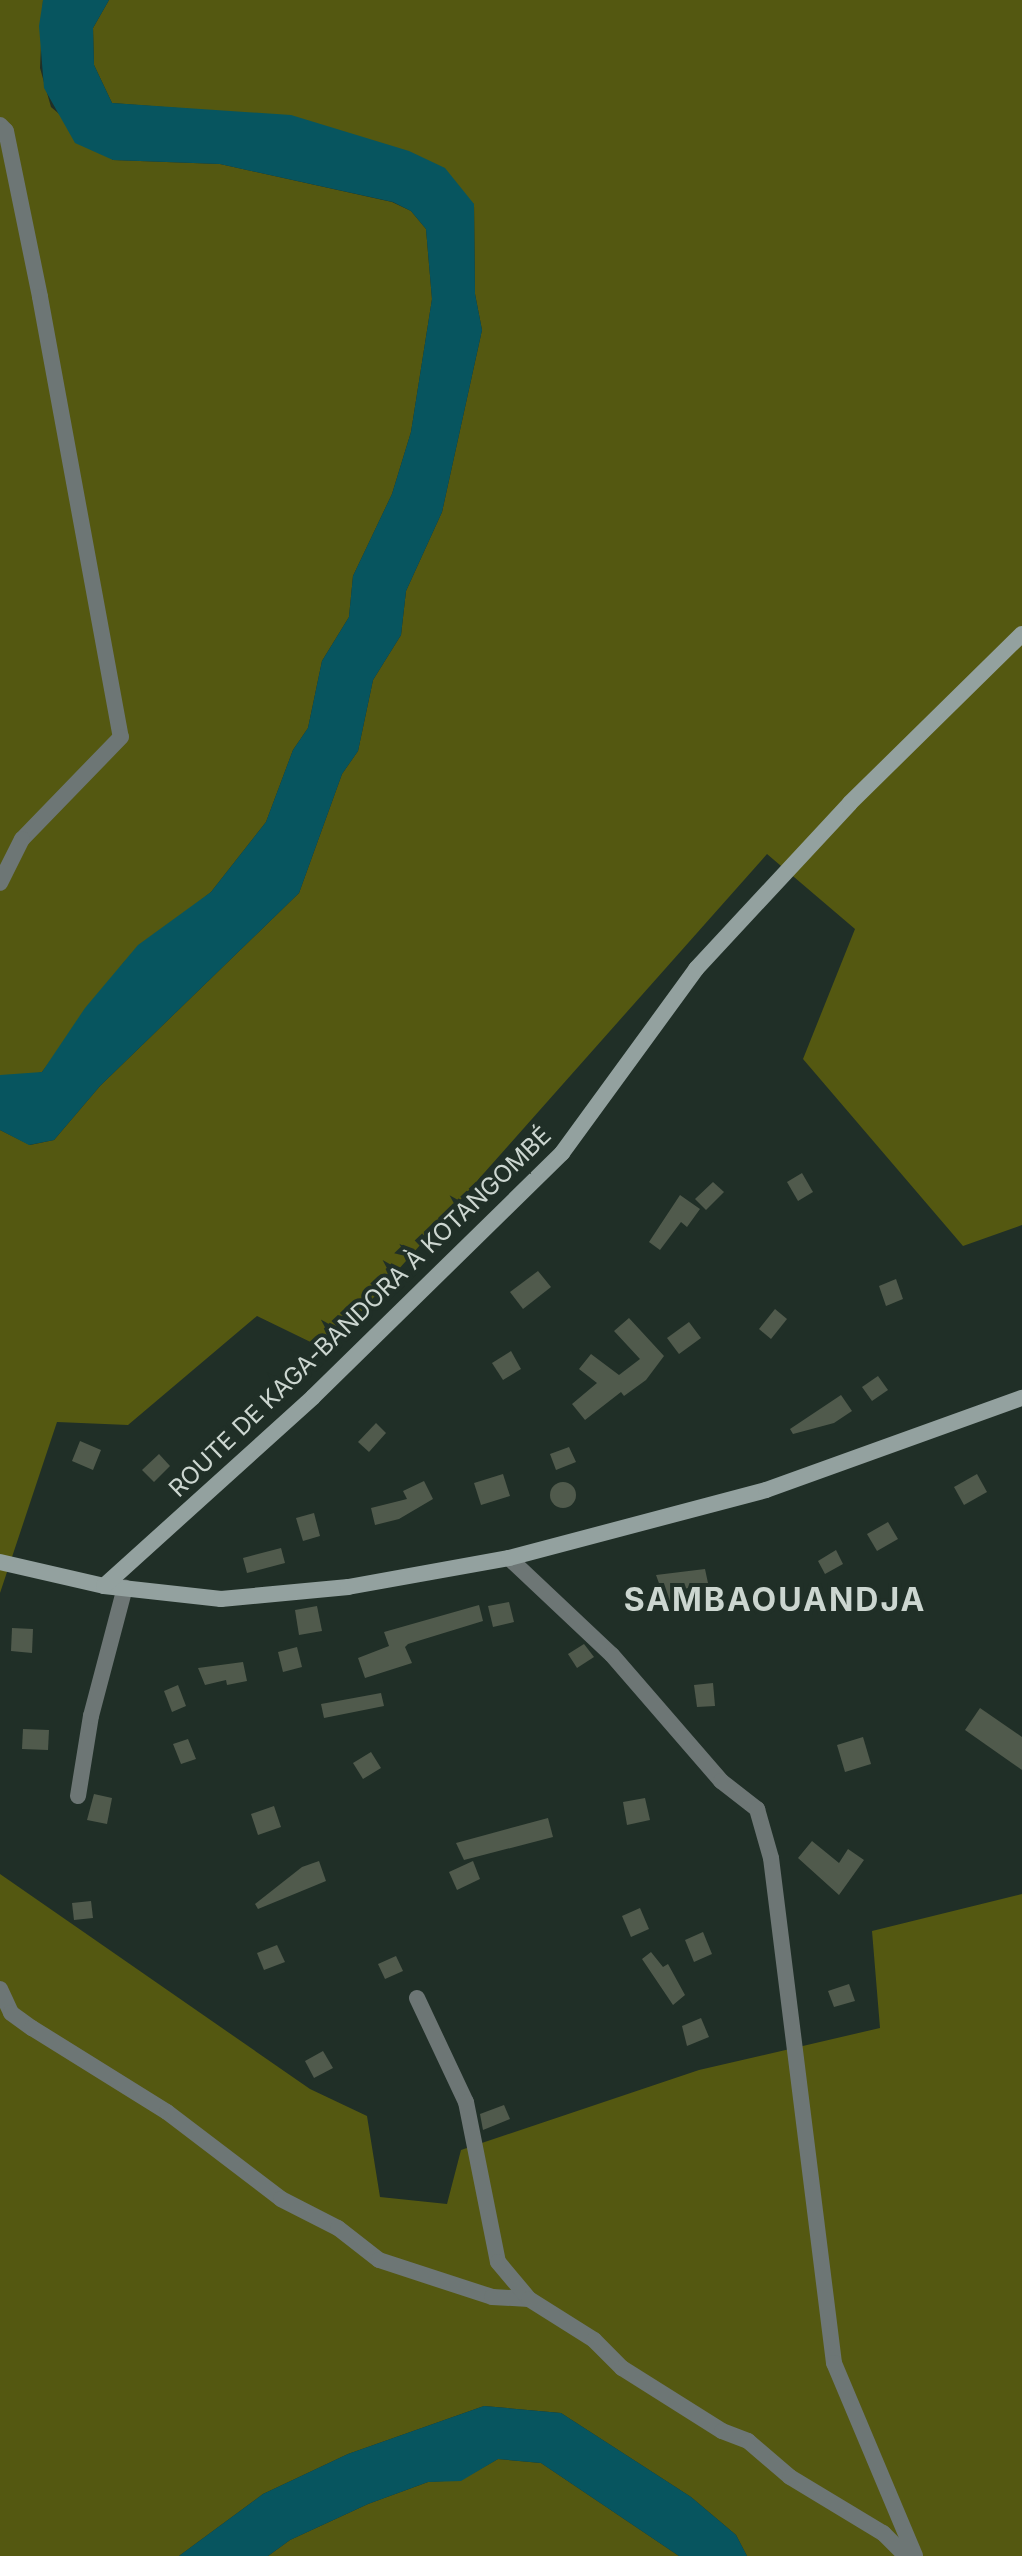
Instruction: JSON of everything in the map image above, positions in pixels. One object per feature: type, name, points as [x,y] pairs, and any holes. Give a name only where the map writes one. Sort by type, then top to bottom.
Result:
[{"type":"street","points":[[0,125],[6,131],[40,297],[121,737],[22,839],[0,883]]},
{"type":"street","name":"ROUTE DE KAGA-BANDORA À KOTANGOMBÉ","points":[[104,1586],[313,1397],[562,1153],[696,969],[850,803],[1022,634]]},
{"type":"street","points":[[0,1562],[104,1586],[221,1599],[348,1587],[509,1558],[766,1490],[1022,1398]]},
{"type":"street","points":[[509,1558],[612,1655],[721,1781],[757,1809],[771,1858],[834,2363],[915,2556]]},
{"type":"street","points":[[78,1796],[91,1716],[125,1587]]},
{"type":"street","points":[[0,1989],[11,2013],[167,2112],[281,2199],[338,2228],[379,2260],[492,2297],[529,2299]]},
{"type":"street","points":[[417,1998],[466,2102],[498,2262],[529,2299],[594,2340],[622,2368],[722,2431],[748,2441],[790,2477],[883,2533],[906,2556]]},
{"type":"shaded area","points":[[0,0],[43,0],[40,68],[51,107],[113,160],[220,164],[392,202],[411,211],[426,229],[432,299],[411,432],[392,494],[353,576],[349,617],[322,661],[308,728],[293,750],[266,822],[211,892],[124,962],[42,1072],[22,1077],[0,1075]]},
{"type":"shaded area","points":[[109,0],[1022,0],[1022,1225],[963,1246],[803,1059],[855,929],[767,854],[327,1350],[257,1316],[128,1425],[57,1422],[0,1593],[0,1130],[30,1145],[54,1140],[100,1086],[299,893],[342,774],[358,751],[373,680],[401,635],[406,591],[442,512],[482,330],[475,294],[474,204],[230,112],[112,103],[94,65],[93,28]]},
{"type":"shaded area","points":[[0,1874],[310,2089],[367,2116],[380,2197],[447,2204],[461,2150],[699,2070],[880,2028],[872,1931],[1022,1894],[1022,2556],[747,2556],[736,2535],[691,2497],[561,2413],[484,2406],[348,2454],[263,2494],[179,2556],[0,2556]]},
{"type":"shaded area","points":[[498,2459],[541,2463],[679,2556],[268,2556],[290,2540],[368,2504],[428,2482],[461,2480]]},
{"type":"water","points":[[43,0],[109,0],[93,28],[94,65],[112,103],[291,115],[409,151],[445,168],[474,204],[475,294],[482,330],[442,512],[406,591],[401,635],[373,680],[358,751],[342,774],[299,893],[100,1086],[54,1140],[29,1145],[0,1130],[0,1075],[42,1072],[85,1008],[138,945],[211,892],[266,822],[293,750],[308,728],[322,661],[349,617],[353,576],[392,494],[411,432],[432,299],[426,229],[411,211],[393,202],[220,164],[113,160],[75,143],[44,88],[39,26]]},
{"type":"water","points":[[484,2406],[561,2413],[691,2497],[736,2535],[747,2556],[679,2556],[541,2463],[498,2459],[461,2481],[428,2482],[368,2504],[290,2540],[268,2556],[179,2556],[263,2494],[348,2454]]},
{"type":"building","points":[[802,1173],[813,1192],[798,1201],[787,1182]]},
{"type":"building","points":[[713,1182],[724,1192],[706,1210],[695,1199]]},
{"type":"building","points":[[680,1195],[700,1209],[687,1227],[681,1222],[660,1250],[649,1242]]},
{"type":"building","points":[[538,1271],[551,1287],[523,1309],[510,1292]]},
{"type":"building","points":[[896,1279],[903,1299],[886,1306],[879,1286]]},
{"type":"building","points":[[775,1309],[787,1319],[771,1339],[759,1329]]},
{"type":"building","points":[[629,1318],[664,1356],[646,1380],[624,1396],[621,1392],[585,1420],[572,1404],[597,1383],[579,1369],[591,1354],[619,1375],[640,1359],[614,1331]]},
{"type":"building","points":[[689,1322],[701,1338],[679,1354],[667,1338]]},
{"type":"building","points":[[511,1351],[521,1369],[503,1380],[492,1363]]},
{"type":"building","points":[[878,1376],[888,1390],[872,1401],[862,1387]]},
{"type":"building","points":[[841,1395],[852,1411],[834,1423],[793,1434],[790,1429]]},
{"type":"building","points":[[376,1423],[386,1433],[369,1452],[358,1442]]},
{"type":"building","points":[[80,1441],[101,1450],[93,1470],[72,1461]]},
{"type":"building","points":[[569,1447],[576,1462],[556,1470],[550,1454]]},
{"type":"building","points":[[159,1454],[170,1466],[154,1482],[142,1470]]},
{"type":"building","points":[[503,1474],[510,1496],[481,1505],[474,1483]]},
{"type":"building","points":[[977,1474],[987,1492],[964,1505],[954,1487]]},
{"type":"building","points":[[424,1481],[433,1499],[399,1519],[375,1525],[371,1508],[407,1499],[403,1491]]},
{"type":"building","points":[[563,1482],[572,1486],[576,1495],[572,1504],[563,1508],[554,1504],[550,1495],[554,1486]]},
{"type":"building","points":[[314,1513],[320,1536],[303,1541],[296,1518]]},
{"type":"building","points":[[888,1522],[898,1539],[877,1551],[867,1534]]},
{"type":"building","points":[[281,1548],[285,1563],[247,1573],[243,1558]]},
{"type":"building","points":[[836,1550],[843,1564],[825,1574],[818,1561]]},
{"type":"building","points":[[705,1569],[708,1583],[684,1589],[687,1608],[669,1611],[656,1575]]},
{"type":"building","points":[[509,1602],[514,1622],[493,1627],[488,1606]]},
{"type":"building","points":[[479,1605],[483,1621],[408,1644],[405,1647],[412,1663],[365,1678],[358,1658],[389,1646],[384,1632]]},
{"type":"building","points":[[317,1606],[322,1631],[299,1635],[295,1610]]},
{"type":"building","points":[[12,1628],[33,1629],[32,1653],[11,1651]]},
{"type":"building","points":[[584,1644],[594,1657],[577,1668],[568,1654]]},
{"type":"building","points":[[297,1647],[302,1667],[283,1672],[278,1652]]},
{"type":"building","points":[[243,1662],[247,1681],[227,1685],[226,1680],[205,1685],[198,1668]]},
{"type":"building","points":[[713,1683],[715,1706],[697,1707],[694,1685]]},
{"type":"building","points":[[178,1685],[186,1706],[172,1712],[164,1691]]},
{"type":"building","points":[[381,1693],[384,1706],[324,1718],[321,1704]]},
{"type":"building","points":[[980,1708],[1022,1737],[1022,1770],[965,1730]]},
{"type":"building","points":[[23,1729],[49,1730],[48,1750],[22,1749]]},
{"type":"building","points":[[863,1737],[871,1764],[845,1772],[837,1745]]},
{"type":"building","points":[[188,1739],[196,1759],[181,1764],[173,1744]]},
{"type":"building","points":[[371,1752],[381,1768],[363,1779],[353,1763]]},
{"type":"building","points":[[94,1794],[112,1798],[107,1824],[87,1820]]},
{"type":"building","points":[[645,1798],[650,1820],[627,1825],[623,1802]]},
{"type":"building","points":[[274,1806],[281,1827],[258,1835],[251,1814]]},
{"type":"building","points":[[548,1818],[553,1837],[464,1860],[456,1843]]},
{"type":"building","points":[[812,1841],[839,1863],[848,1849],[864,1860],[839,1895],[798,1858]]},
{"type":"building","points":[[319,1861],[326,1881],[258,1909],[255,1904],[302,1867]]},
{"type":"building","points":[[473,1861],[480,1879],[457,1890],[449,1872]]},
{"type":"building","points":[[91,1901],[93,1918],[74,1920],[72,1903]]},
{"type":"building","points":[[640,1908],[649,1929],[631,1937],[622,1916]]},
{"type":"building","points":[[703,1932],[712,1954],[694,1962],[685,1940]]},
{"type":"building","points":[[277,1945],[285,1962],[264,1970],[257,1953]]},
{"type":"building","points":[[651,1952],[663,1967],[668,1964],[685,1995],[673,2005],[642,1959]]},
{"type":"building","points":[[396,1956],[403,1971],[385,1979],[378,1964]]},
{"type":"building","points":[[849,1984],[855,2001],[834,2007],[828,1991]]},
{"type":"building","points":[[701,2018],[709,2037],[687,2046],[682,2026]]},
{"type":"building","points":[[323,2051],[333,2068],[314,2078],[305,2061]]},
{"type":"building","points":[[504,2105],[510,2119],[483,2130],[480,2114]]},
{"type":"district","name":"SAMBAOUANDJA","points":[[775,1600]]}]
